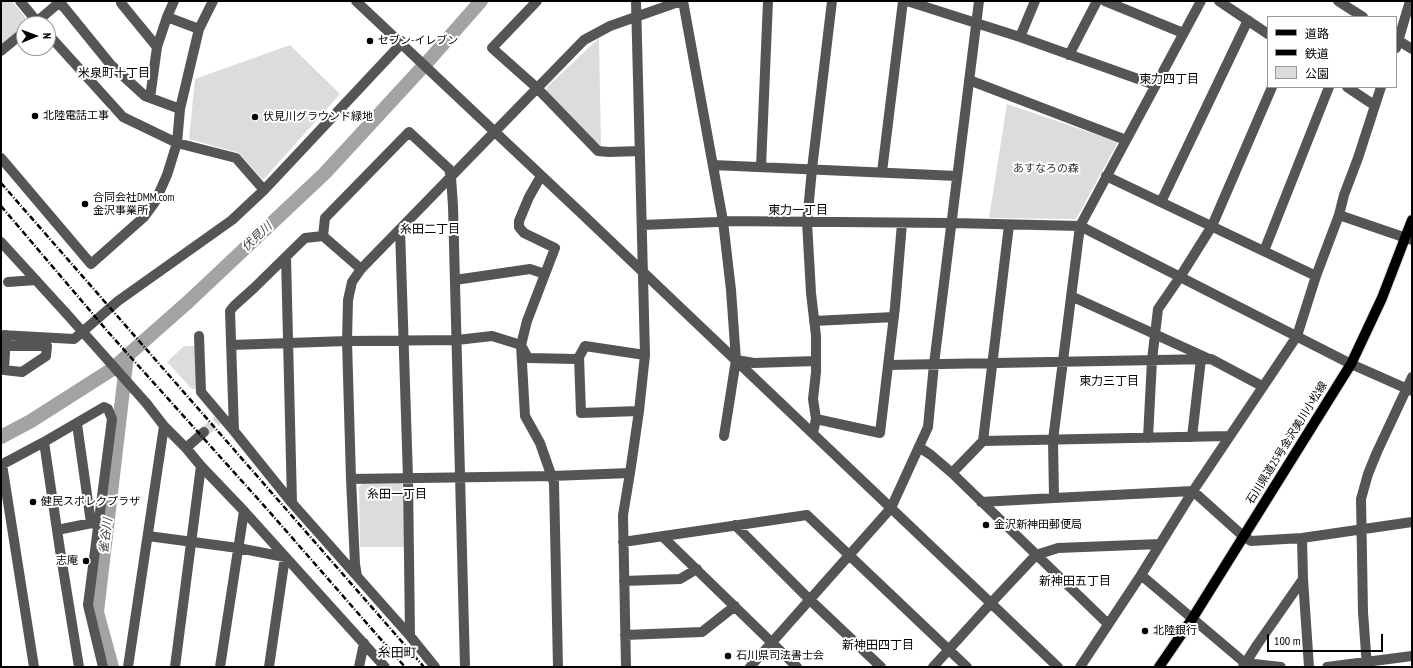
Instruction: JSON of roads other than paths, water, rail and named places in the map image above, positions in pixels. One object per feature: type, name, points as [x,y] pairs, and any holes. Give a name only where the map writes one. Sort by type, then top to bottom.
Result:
[{"type":"main road","name":"石川県道25号金沢美川小松線","points":[[1160,667],[1192,619],[1351,364],[1408,239],[1412,220]]},
{"type":"street","points":[[20,1],[32,16]]},
{"type":"street","points":[[44,16],[60,1],[111,65],[145,96],[180,109]]},
{"type":"street","points":[[150,98],[157,47],[174,1]]},
{"type":"street","points":[[1,158],[91,264],[144,217],[155,202],[167,175],[177,143],[180,109],[199,29],[213,1]]},
{"type":"street","points":[[356,1],[1058,667]]},
{"type":"street","points":[[537,1],[492,48],[537,88],[598,150],[609,152],[640,151]]},
{"type":"street","points":[[626,667],[623,516],[639,410],[645,355],[636,1]]},
{"type":"street","points":[[358,576],[355,564],[351,479],[347,341],[348,300],[352,282],[361,269],[584,40],[610,26],[682,1],[724,221],[731,290],[736,360],[724,436]]},
{"type":"street","points":[[761,167],[768,1]]},
{"type":"street","points":[[813,434],[816,419],[813,399],[816,336],[810,293],[807,222],[832,1]]},
{"type":"street","points":[[882,172],[903,1]]},
{"type":"street","points":[[907,1],[1020,37],[1155,85]]},
{"type":"street","points":[[750,667],[891,508],[928,427],[934,364],[979,1]]},
{"type":"street","points":[[1020,37],[1035,1]]},
{"type":"street","points":[[1068,55],[1097,1]]},
{"type":"street","points":[[1105,1],[1183,33]]},
{"type":"street","points":[[1054,498],[1053,440],[1080,226],[1201,1]]},
{"type":"street","points":[[1219,1],[1267,33]]},
{"type":"street","points":[[1338,1],[1360,16]]},
{"type":"street","points":[[1410,1],[1397,42],[1412,49]]},
{"type":"street","points":[[121,2],[157,47]]},
{"type":"street","points":[[167,17],[199,29]]},
{"type":"street","points":[[1161,202],[1248,20]]},
{"type":"street","points":[[1,51],[16,39]]},
{"type":"street","points":[[56,43],[123,117],[177,143],[236,158],[264,190]]},
{"type":"street","points":[[5,346],[3,335],[74,339],[118,301],[232,220],[264,190],[403,46]]},
{"type":"street","points":[[969,80],[1126,140]]},
{"type":"street","points":[[1148,438],[1152,360],[1158,309],[1212,226],[1272,88]]},
{"type":"street","points":[[1264,250],[1329,88]]},
{"type":"street","points":[[1348,88],[1374,105]]},
{"type":"street","points":[[1080,667],[1141,575],[1193,491],[1262,386],[1297,336],[1381,88]]},
{"type":"street","points":[[323,236],[325,218],[409,132],[449,169],[451,177],[457,340],[465,667]]},
{"type":"street","points":[[713,165],[957,176]]},
{"type":"street","points":[[541,176],[529,197],[519,221],[519,227],[524,233],[555,248],[527,321],[521,345],[525,416],[540,443],[554,483],[558,667]]},
{"type":"street","points":[[1106,176],[1316,276]]},
{"type":"street","points":[[1339,215],[1408,239]]},
{"type":"street","points":[[642,225],[724,221],[952,223],[1080,226],[1351,364],[1409,390]]},
{"type":"street","points":[[816,419],[880,432],[894,317],[902,223]]},
{"type":"street","points":[[952,473],[983,441],[1009,225]]},
{"type":"street","points":[[400,229],[408,478],[410,636]]},
{"type":"street","points":[[234,431],[230,311],[305,238],[323,236],[361,269]]},
{"type":"street","points":[[1,242],[147,404],[164,426],[186,448],[200,466],[244,511],[385,667]]},
{"type":"street","points":[[286,257],[292,503]]},
{"type":"street","points":[[455,280],[530,269],[545,274]]},
{"type":"street","points":[[8,282],[36,280]]},
{"type":"street","points":[[1071,296],[1155,334],[1262,386]]},
{"type":"street","points":[[814,322],[894,317]]},
{"type":"street","points":[[199,336],[200,392],[220,418],[234,431],[292,503],[358,576],[435,667]]},
{"type":"street","points":[[231,345],[347,341],[457,340],[492,336],[521,345],[528,358],[576,359],[579,357]]},
{"type":"street","points":[[639,410],[581,413],[579,357],[585,346],[645,355]]},
{"type":"street","points":[[888,365],[1206,359]]},
{"type":"street","points":[[1192,437],[1206,359]]},
{"type":"street","points":[[736,360],[754,363],[816,361]]},
{"type":"street","points":[[1367,664],[1363,612],[1361,499],[1368,474],[1409,390],[1412,377]]},
{"type":"street","points":[[34,667],[2,465],[77,424],[104,407],[108,409],[112,419],[95,522],[88,605],[104,667]]},
{"type":"street","points":[[77,424],[95,522]]},
{"type":"street","points":[[128,667],[164,426]]},
{"type":"street","points":[[186,448],[204,432]]},
{"type":"street","points":[[983,441],[1230,436]]},
{"type":"street","points":[[44,442],[79,667]]},
{"type":"street","points":[[919,447],[952,473],[1108,624]]},
{"type":"street","points":[[175,667],[200,466]]},
{"type":"street","points":[[351,479],[552,476],[630,473]]},
{"type":"street","points":[[981,502],[1193,491],[1243,536],[1252,541],[1302,538],[1361,528],[1412,522]]},
{"type":"street","points":[[220,667],[244,511]]},
{"type":"street","points":[[623,542],[807,515],[967,667]]},
{"type":"street","points":[[57,530],[95,522]]},
{"type":"street","points":[[735,525],[809,599],[881,667]]},
{"type":"street","points":[[148,536],[238,548],[285,557]]},
{"type":"street","points":[[662,536],[797,667]]},
{"type":"street","points":[[1302,538],[1308,667]]},
{"type":"street","points":[[933,667],[1036,555],[1058,548],[1160,544]]},
{"type":"street","points":[[270,667],[285,557]]},
{"type":"street","points":[[624,581],[680,579],[697,569]]},
{"type":"street","points":[[1141,575],[1173,601],[1244,665],[1281,667]]},
{"type":"street","points":[[1244,665],[1303,579]]},
{"type":"street","points":[[625,635],[702,632],[735,606]]},
{"type":"street","points":[[359,667],[364,643]]},
{"type":"street","points":[[1326,667],[1367,664],[1412,656]]},
{"type":"waterway","name":"伏見川","points":[[1,437],[31,421],[111,370],[188,302],[325,173],[481,1]]},
{"type":"waterway","name":"雀谷川","points":[[112,667],[97,612],[127,356]]},
{"type":"tunnel","points":[[204,432],[218,420]]},
{"type":"railway","points":[[1,183],[424,667]]},
{"type":"railway","points":[[1,206],[109,333],[267,509],[405,667]]},
{"type":"place","name":"セブン-イレブン","points":[[370,41]]},
{"type":"place","name":"北陸電話工事","points":[[35,116]]},
{"type":"place","name":"伏見川グラウンド緑地","points":[[255,117]]},
{"type":"place","name":"合同会社DMM.com 金沢事業所","points":[[85,204]]},
{"type":"place","name":"健民スポレクプラザ","points":[[33,502]]},
{"type":"place","name":"金沢新神田郵便局","points":[[986,525]]},
{"type":"place","name":"志庵","points":[[86,561]]},
{"type":"place","name":"北陸銀行","points":[[1145,631]]},
{"type":"place","name":"石川県司法書士会","points":[[728,656]]},
{"type":"district","name":"米泉町十丁目","points":[[114,74]]},
{"type":"district","name":"東力四丁目","points":[[1169,80]]},
{"type":"district","name":"東力一丁目","points":[[798,211]]},
{"type":"district","name":"糸田二丁目","points":[[430,230]]},
{"type":"district","name":"東力三丁目","points":[[1109,382]]},
{"type":"district","name":"糸田一丁目","points":[[397,495]]},
{"type":"district","name":"新神田五丁目","points":[[1075,582]]},
{"type":"district","name":"新神田四丁目","points":[[878,646]]},
{"type":"district","name":"糸田町","points":[[397,653]]},
{"type":"park label","name":"あすなろの森","points":[[1046,169]]}]
